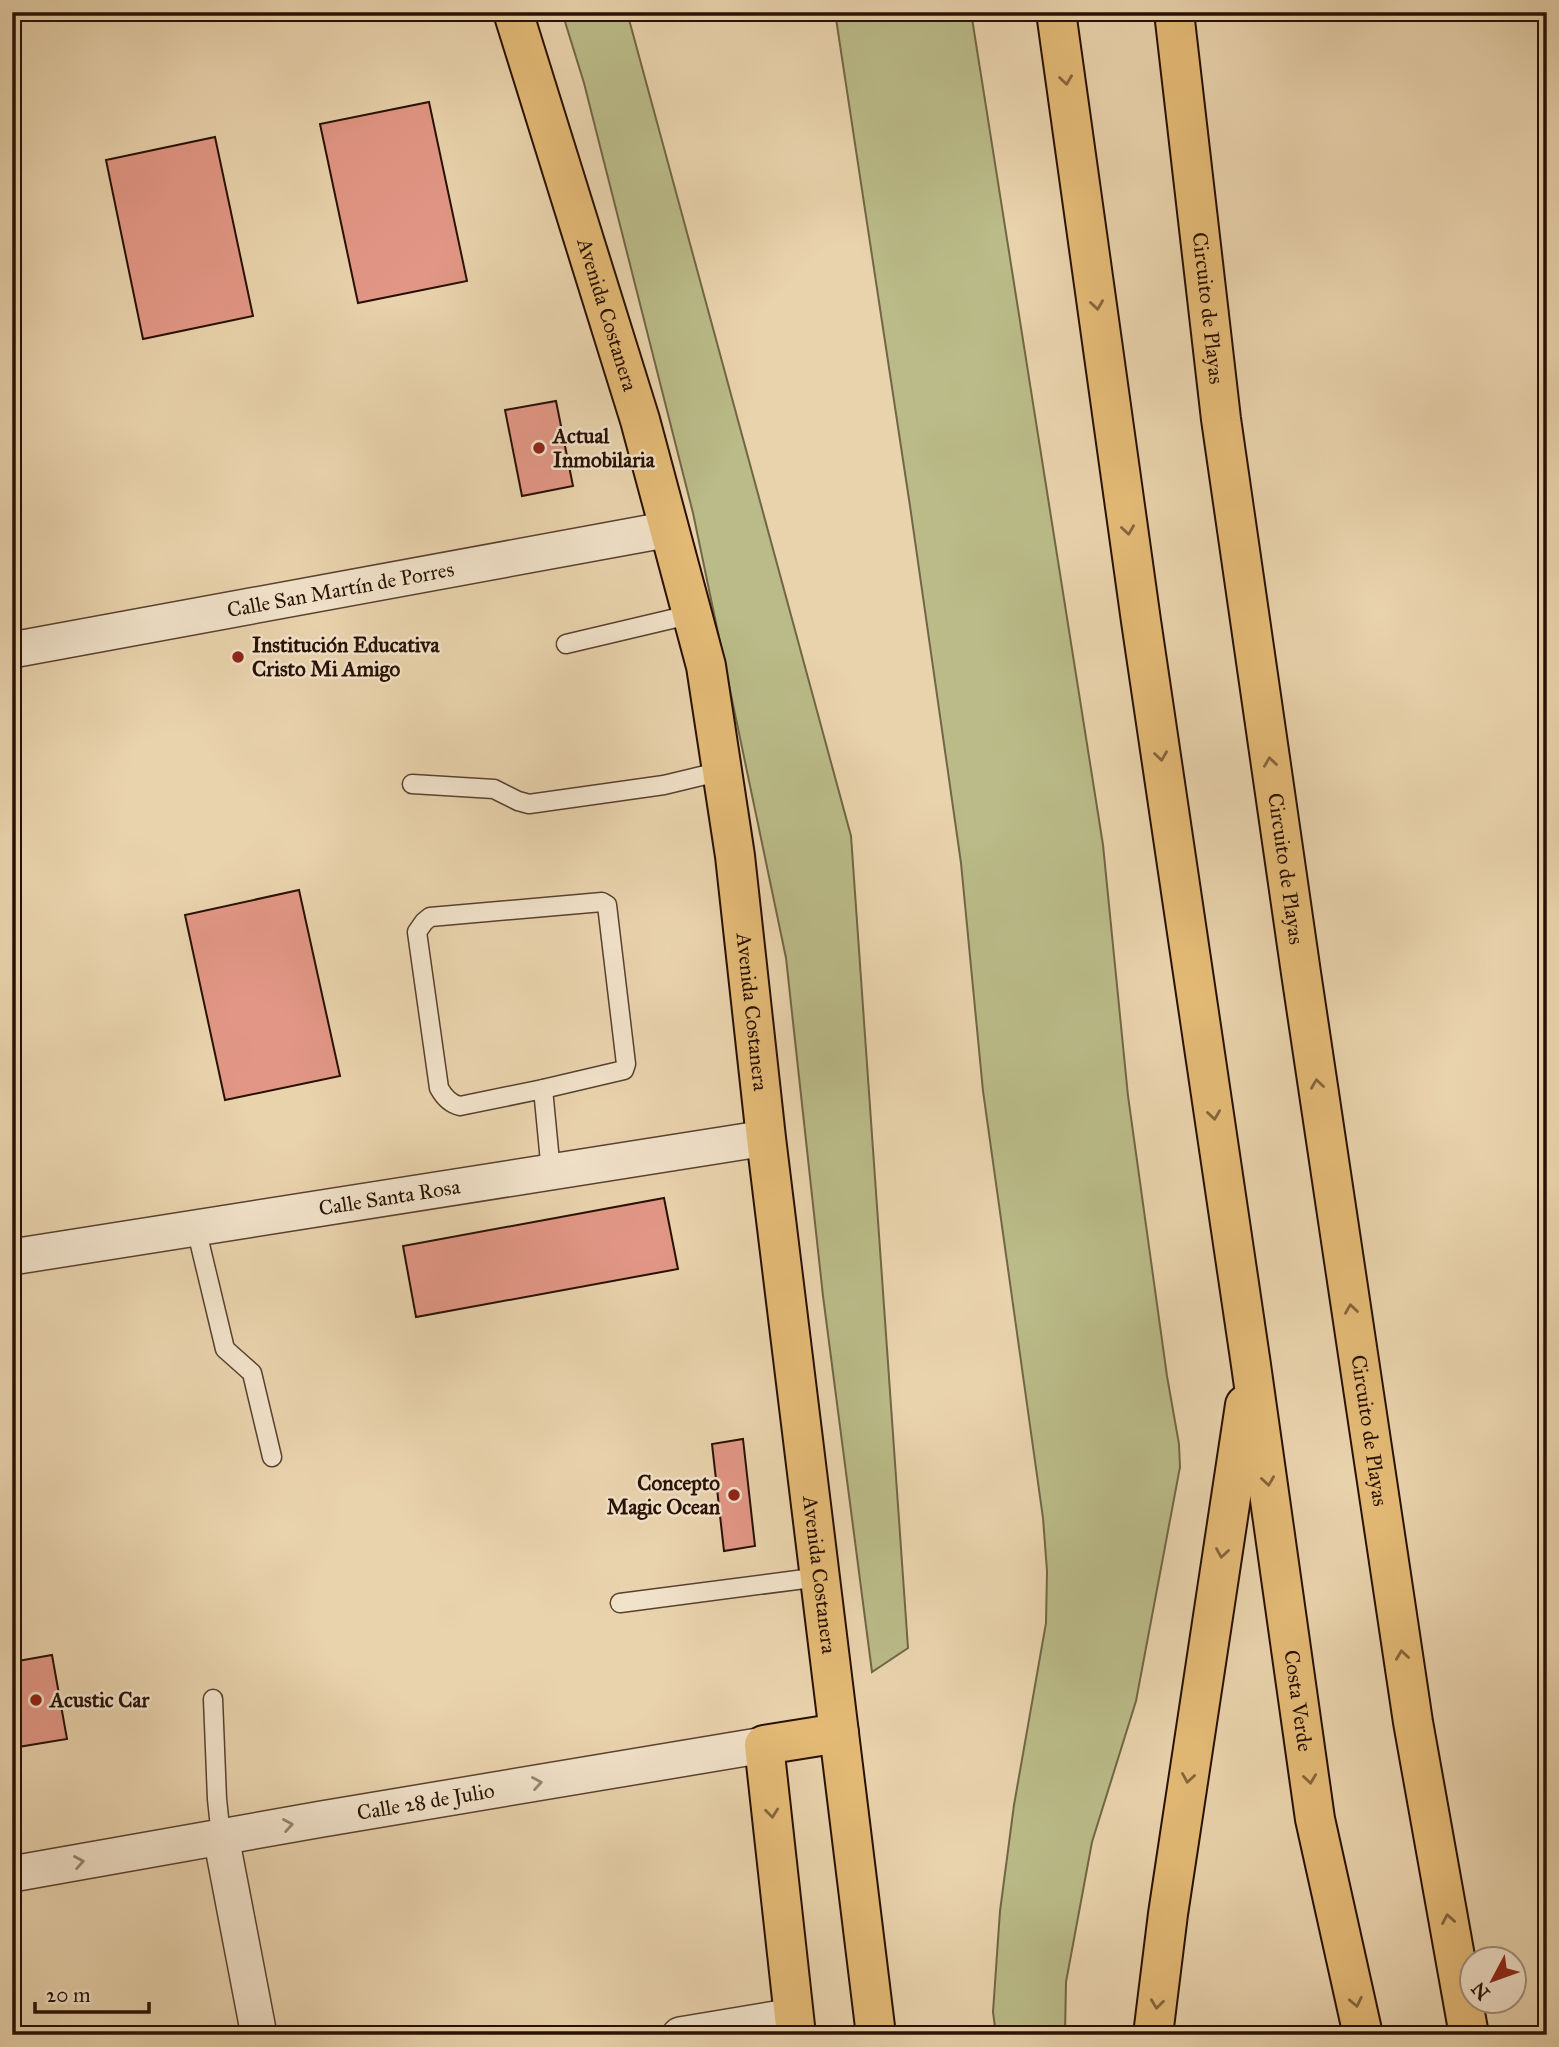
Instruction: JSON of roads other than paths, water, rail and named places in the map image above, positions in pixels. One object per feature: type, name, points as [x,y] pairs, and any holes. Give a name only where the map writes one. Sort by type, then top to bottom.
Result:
[{"type":"main road","name":"Avenida Costanera","points":[[513,12],[632,394],[706,666],[735,856],[766,1138],[876,2035]]},
{"type":"main road","points":[[1056,12],[1141,621],[1251,1365],[1168,1914],[1153,2035]]},
{"type":"main road","name":"Circuito de Playas","points":[[1174,12],[1223,432],[1303,986],[1412,1722],[1469,2035]]},
{"type":"main road","name":"Costa Verde","points":[[1251,1365],[1315,1819],[1363,2035]]},
{"type":"main road","name":"Calle 28 de Julio","points":[[764,1745],[839,1733]]},
{"type":"main road","points":[[764,1745],[795,2025]]},
{"type":"street","name":"Calle San Martín de Porres","points":[[12,650],[670,529]]},
{"type":"street","name":"Calle Santa Rosa","points":[[12,1257],[766,1138]]},
{"type":"street","name":"Calle 28 de Julio","points":[[12,1874],[764,1745]]},
{"type":"street","points":[[221,1837],[259,2035]]},
{"type":"street","points":[[680,2035],[795,2025]]},
{"type":"lane","points":[[566,644],[693,614]]},
{"type":"lane","points":[[412,784],[494,789],[529,804],[664,785],[722,771]]},
{"type":"lane","points":[[602,902],[607,905],[625,1067],[620,1072],[543,1089],[460,1106],[453,1105],[443,1096],[439,1088],[417,932],[426,919],[602,902]]},
{"type":"lane","points":[[543,1089],[551,1172]]},
{"type":"lane","points":[[196,1228],[225,1349],[252,1373],[272,1457]]},
{"type":"lane","points":[[620,1603],[820,1577]]},
{"type":"lane","points":[[213,1699],[221,1837]]},
{"type":"place","name":"Actual Inmobilaria","points":[[539,448]]},
{"type":"place","name":"Institución Educativa Cristo Mi Amigo","points":[[238,657]]},
{"type":"place","name":"Concepto Magic Ocean","points":[[734,1495]]},
{"type":"place","name":"Acustic Car","points":[[36,1700]]}]
